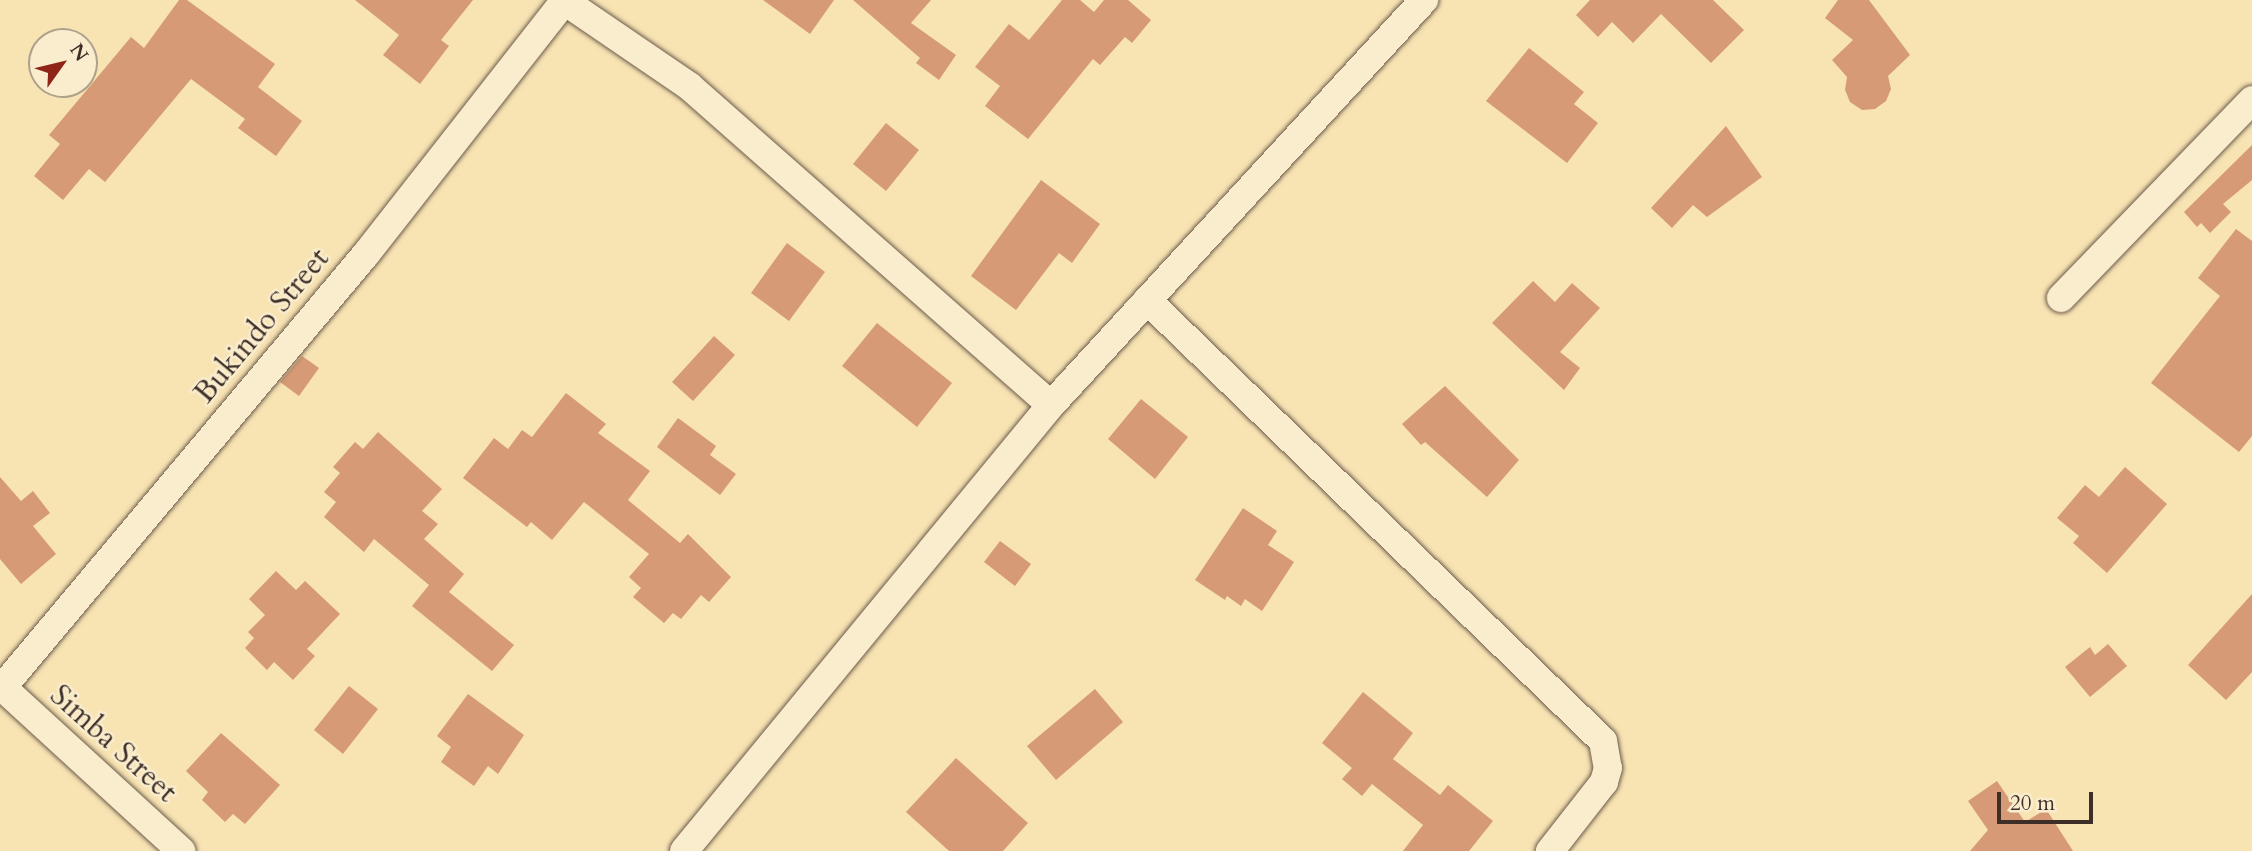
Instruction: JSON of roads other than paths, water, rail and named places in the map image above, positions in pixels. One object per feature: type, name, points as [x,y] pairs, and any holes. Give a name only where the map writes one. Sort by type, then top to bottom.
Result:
[{"type":"street","points":[[564,0],[689,86],[1051,405]]},
{"type":"street","name":"Bukindo Street","points":[[1,687],[366,254],[564,0]]},
{"type":"street","points":[[684,851],[1051,405],[1424,0]]},
{"type":"street","points":[[2061,298],[2252,100]]},
{"type":"street","points":[[1147,300],[1603,741],[1608,768],[1604,782],[1550,851]]},
{"type":"street","name":"Simba Street","points":[[1,687],[181,851]]}]
